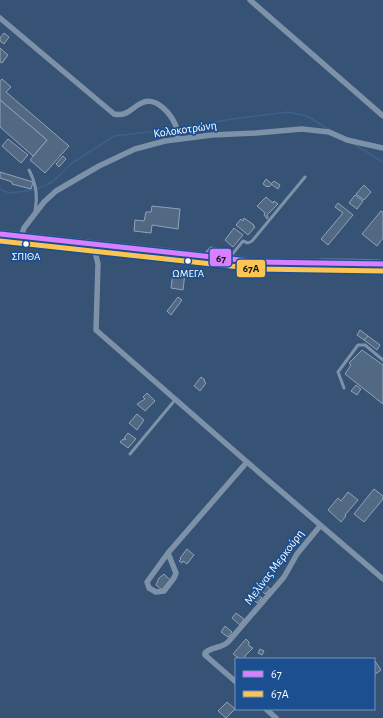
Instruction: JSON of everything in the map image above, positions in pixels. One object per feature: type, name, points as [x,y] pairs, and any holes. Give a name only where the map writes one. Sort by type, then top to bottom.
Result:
[{"type":"street","points":[[250,0],[383,116]]},
{"type":"street","points":[[0,18],[114,114],[121,115],[145,102],[150,101],[160,105],[175,124],[178,139]]},
{"type":"street","name":"Κολοκοτρώνη","points":[[21,236],[24,228],[44,202],[56,191],[99,166],[135,149],[178,139],[212,135],[302,129],[329,132],[347,140],[383,148]]},
{"type":"street","points":[[0,234],[292,263],[358,262],[383,264]]},
{"type":"street","points":[[93,243],[98,264],[96,330],[320,526],[383,579]]},
{"type":"street","points":[[168,553],[171,563],[176,570],[176,574],[164,591],[157,593],[149,588],[147,582],[168,553],[247,462]]},
{"type":"street","name":"Μελίνας Μερκούρη","points":[[235,681],[206,656],[205,653],[210,649],[222,647],[230,641],[284,577],[298,554],[320,526]]},
{"type":"street","points":[[267,710],[276,718]]},
{"type":"lane","points":[[29,170],[33,176],[36,192],[37,202],[34,215]]},
{"type":"lane","points":[[207,252],[211,248],[223,250],[227,257],[243,241],[248,243],[252,241],[305,177]]},
{"type":"lane","points":[[344,388],[338,372],[358,345],[365,345],[383,360]]},
{"type":"lane","points":[[130,454],[175,400]]},
{"type":"building","points":[[4,33],[9,37],[4,44],[0,41],[0,38]]},
{"type":"building","points":[[0,48],[8,55],[2,63],[0,62]]},
{"type":"building","points":[[2,79],[11,87],[6,92],[69,146],[45,173],[30,160],[47,140],[0,100],[0,82]]},
{"type":"building","points":[[0,100],[47,140],[33,156],[0,127]]},
{"type":"building","points":[[8,139],[28,155],[21,163],[2,146]]},
{"type":"building","points":[[63,156],[66,159],[59,167],[56,164]]},
{"type":"building","points":[[0,172],[33,182],[31,189],[12,184],[12,182],[0,178]]},
{"type":"building","points":[[266,179],[272,184],[269,187],[263,184]]},
{"type":"building","points":[[274,181],[280,185],[278,189],[271,184]]},
{"type":"building","points":[[364,185],[371,192],[364,200],[356,194]]},
{"type":"building","points":[[355,195],[363,201],[357,209],[349,203]]},
{"type":"building","points":[[266,197],[273,203],[274,201],[278,204],[267,215],[267,219],[264,215],[265,213],[257,206]]},
{"type":"building","points":[[338,203],[353,215],[328,245],[321,239],[343,213],[335,207]]},
{"type":"building","points":[[152,206],[180,209],[178,229],[152,225],[151,233],[134,231],[135,220],[144,221],[146,212],[151,212]]},
{"type":"building","points":[[381,211],[383,212],[383,238],[377,246],[362,234]]},
{"type":"building","points":[[244,218],[255,227],[248,235],[236,225],[241,219],[243,221]]},
{"type":"building","points":[[234,228],[243,235],[233,247],[225,240]]},
{"type":"building","points":[[173,272],[185,273],[183,290],[171,288]]},
{"type":"building","points":[[178,297],[182,300],[171,315],[167,311]]},
{"type":"building","points":[[360,330],[368,336],[364,340],[357,335]]},
{"type":"building","points":[[368,336],[380,345],[377,350],[364,340]]},
{"type":"building","points":[[362,350],[383,365],[383,404],[345,374],[351,365],[349,363]]},
{"type":"building","points":[[201,377],[206,383],[200,391],[194,386]]},
{"type":"building","points":[[356,385],[361,389],[357,395],[351,391]]},
{"type":"building","points":[[147,393],[155,401],[145,411],[137,404],[145,399],[143,397]]},
{"type":"building","points":[[137,414],[144,420],[137,430],[129,423]]},
{"type":"building","points":[[128,433],[136,439],[128,448],[120,442],[123,439],[126,439],[124,438]]},
{"type":"building","points":[[374,489],[383,496],[383,499],[364,522],[354,514]]},
{"type":"building","points":[[348,492],[358,500],[341,522],[328,510],[338,498],[341,501]]},
{"type":"building","points":[[187,549],[194,555],[187,564],[183,561],[182,563],[179,561]]},
{"type":"building","points":[[164,574],[170,580],[162,590],[156,585],[159,578]]},
{"type":"building","points":[[263,583],[270,589],[265,594],[259,588]]},
{"type":"building","points":[[254,592],[262,598],[257,603],[250,597]]},
{"type":"building","points":[[236,613],[244,619],[240,625],[232,618]]},
{"type":"building","points":[[225,626],[232,632],[228,637],[221,632]]},
{"type":"building","points":[[246,639],[249,642],[249,646],[253,648],[245,656],[245,658],[239,658],[233,654]]},
{"type":"building","points":[[260,649],[264,651],[262,655],[258,653]]},
{"type":"building","points":[[375,661],[381,670],[375,674]]},
{"type":"building","points":[[227,702],[235,709],[226,718],[218,711]]},
{"type":"waterway","points":[[0,189],[9,193],[34,190],[52,182],[72,163],[114,136],[176,129],[232,119],[288,112],[307,116],[330,130]]},
{"type":"waterway","points":[[352,143],[383,162]]},
{"type":"transit line","name":"67","points":[[0,234],[259,262],[383,264]]},
{"type":"transit line","name":"67Α","points":[[0,241],[258,269],[383,271]]},
{"type":"place","name":"ΣΠΙΘΑ","points":[[26,244]]},
{"type":"place","name":"ΩΜΕΓΑ","points":[[188,261]]}]
